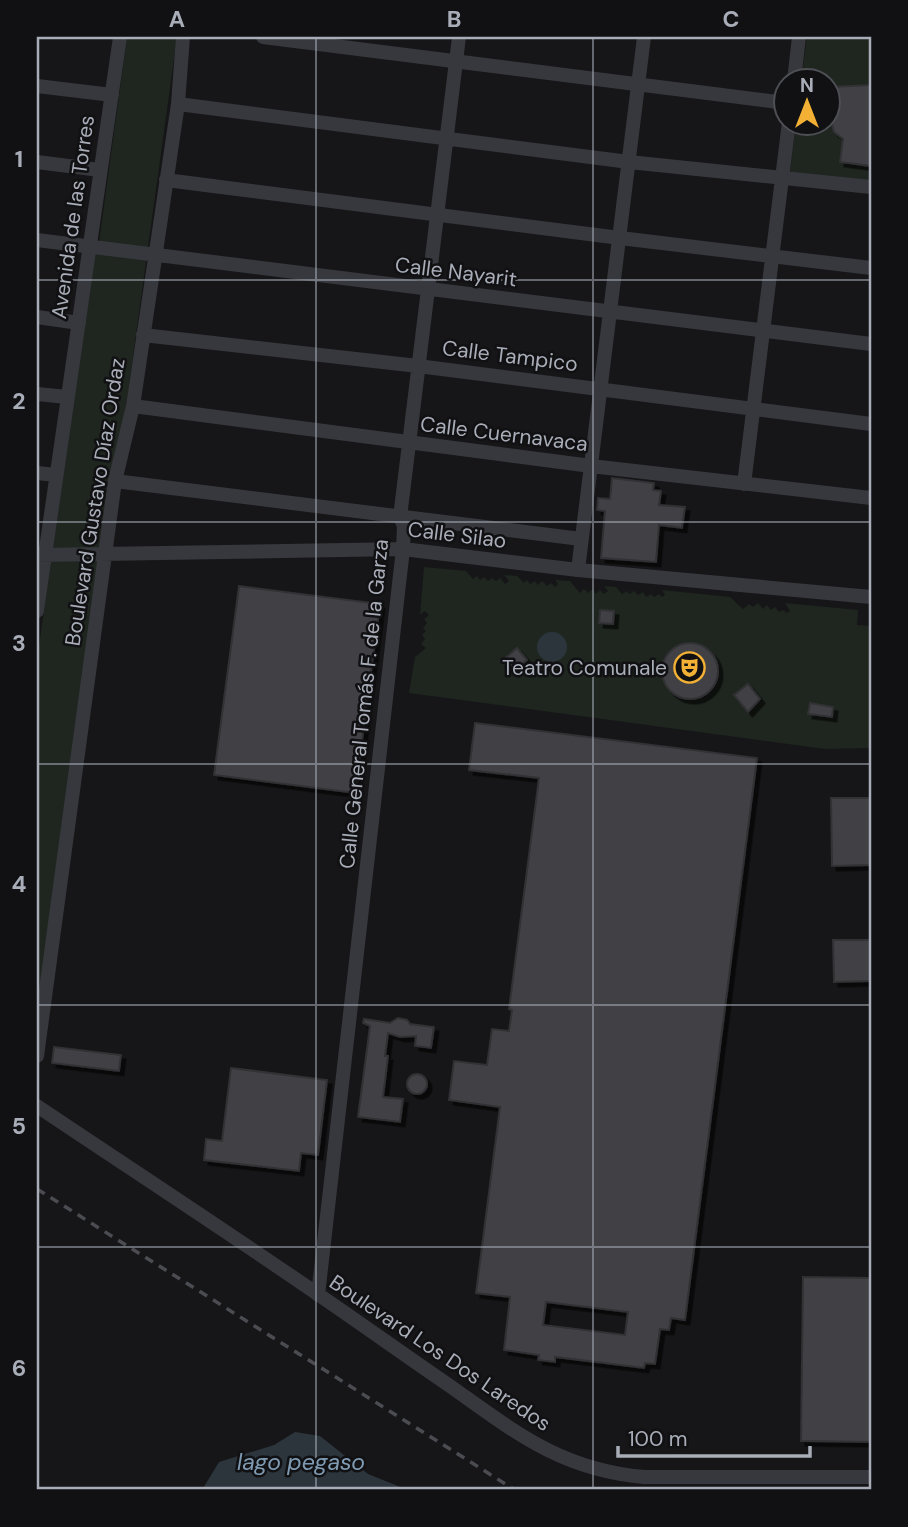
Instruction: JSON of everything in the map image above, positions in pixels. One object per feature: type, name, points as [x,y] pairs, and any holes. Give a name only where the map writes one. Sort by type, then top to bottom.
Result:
[{"type":"street","name":"Avenida de las Torres","points":[[37,611],[41,555],[56,475],[120,37]]},
{"type":"street","name":"Boulevard Gustavo Díaz Ordaz","points":[[37,1056],[115,481],[133,406],[178,104],[184,37]]},
{"type":"street","points":[[263,37],[772,101]]},
{"type":"street","name":"Calle General Tomás F. de la Garza","points":[[318,1295],[403,549],[404,526],[400,517],[459,37]]},
{"type":"street","points":[[578,570],[644,37]]},
{"type":"street","points":[[796,66],[799,37]]},
{"type":"street","points":[[37,86],[112,95]]},
{"type":"street","points":[[178,104],[629,162],[871,187]]},
{"type":"street","points":[[744,484],[787,136]]},
{"type":"street","points":[[37,162],[100,170]]},
{"type":"street","points":[[166,180],[871,268]]},
{"type":"street","name":"Calle Nayarit","points":[[37,240],[871,344]]},
{"type":"street","points":[[37,317],[79,323]]},
{"type":"street","name":"Calle Tampico","points":[[143,335],[601,388],[871,424]]},
{"type":"street","points":[[37,394],[67,397]]},
{"type":"street","name":"Calle Cuernavaca","points":[[133,406],[591,466],[871,498]]},
{"type":"street","points":[[37,473],[56,475]]},
{"type":"street","points":[[115,481],[582,539]]},
{"type":"street","name":"Calle Silao","points":[[41,555],[403,549],[578,570],[871,597]]},
{"type":"street","name":"Boulevard Los Dos Laredos","points":[[37,1106],[517,1433],[573,1463],[615,1474],[644,1477],[871,1477]]},
{"type":"shaded area","points":[[127,37],[177,37],[37,1052],[37,660]]},
{"type":"shaded area","points":[[807,37],[871,37],[871,181],[790,173],[794,136],[842,136],[842,66],[803,66]]},
{"type":"shaded area","points":[[424,567],[466,571],[473,579],[477,576],[480,580],[484,577],[488,581],[492,578],[496,581],[500,578],[505,584],[509,581],[504,575],[517,576],[524,583],[527,580],[530,584],[535,581],[538,585],[542,581],[547,586],[551,583],[555,587],[558,584],[555,580],[570,581],[580,593],[584,589],[588,593],[593,589],[596,594],[600,590],[604,594],[608,591],[604,586],[616,587],[622,594],[634,591],[638,595],[643,592],[646,597],[659,594],[662,597],[665,595],[662,590],[730,597],[743,609],[749,604],[753,607],[758,603],[763,609],[767,605],[771,610],[775,607],[779,612],[783,610],[787,613],[790,611],[785,603],[858,610],[857,625],[871,626],[871,748],[825,749],[409,693],[415,657],[426,648],[421,644],[425,639],[422,635],[426,631],[423,628],[427,623],[424,619],[429,615],[425,611],[420,615]]},
{"type":"water","points":[[552,632],[563,636],[567,647],[563,658],[552,662],[541,658],[537,647],[541,636]]},
{"type":"water","name":"lago pegaso","points":[[295,1432],[320,1436],[368,1474],[408,1490],[202,1490],[219,1462],[274,1445]]},
{"type":"building","points":[[871,85],[871,166],[840,162],[843,139],[839,136],[842,136],[842,86]]},
{"type":"building","points":[[612,478],[654,483],[653,490],[661,491],[659,505],[685,507],[682,528],[659,525],[656,562],[601,558],[605,511],[597,510],[598,498],[610,499]]},
{"type":"building","points":[[239,586],[380,604],[355,793],[214,775]]},
{"type":"building","points":[[600,610],[614,611],[613,624],[599,623]]},
{"type":"building","name":"Teatro Comunale","points":[[685,643],[695,643],[710,651],[716,660],[716,682],[710,691],[695,699],[685,699],[667,687],[662,676],[662,666],[674,648]]},
{"type":"building","points":[[517,648],[527,660],[514,672],[503,660]]},
{"type":"building","points":[[748,684],[760,699],[748,712],[734,695]]},
{"type":"building","points":[[810,703],[833,707],[832,717],[808,714]]},
{"type":"building","points":[[475,723],[757,758],[685,1320],[671,1318],[669,1330],[660,1329],[655,1364],[645,1363],[644,1368],[555,1357],[555,1362],[538,1360],[539,1355],[504,1350],[510,1297],[476,1293],[500,1107],[449,1100],[454,1061],[487,1065],[492,1029],[509,1031],[512,1010],[509,1009],[539,778],[469,770]],"holes":[[[546,1302],[628,1312],[625,1335],[543,1325]]]},
{"type":"building","points":[[831,798],[871,798],[871,865],[832,866]]},
{"type":"building","points":[[833,940],[871,940],[871,981],[834,982]]},
{"type":"building","points":[[398,1018],[407,1020],[410,1024],[434,1027],[431,1048],[415,1046],[416,1036],[400,1037],[388,1033],[383,1097],[403,1099],[400,1122],[358,1117],[370,1026],[363,1023],[364,1019],[390,1023]]},
{"type":"building","points":[[54,1047],[121,1055],[119,1071],[52,1063]]},
{"type":"building","points":[[231,1068],[327,1080],[318,1155],[301,1153],[299,1171],[204,1160],[206,1139],[222,1141]]},
{"type":"building","points":[[417,1074],[424,1077],[427,1084],[424,1091],[417,1094],[410,1091],[407,1084],[410,1077]]},
{"type":"building","points":[[803,1277],[871,1278],[871,1442],[801,1441]]},
{"type":"railway","points":[[37,1189],[515,1490]]},
{"type":"place","name":"Teatro Comunale","points":[[690,668]]}]
